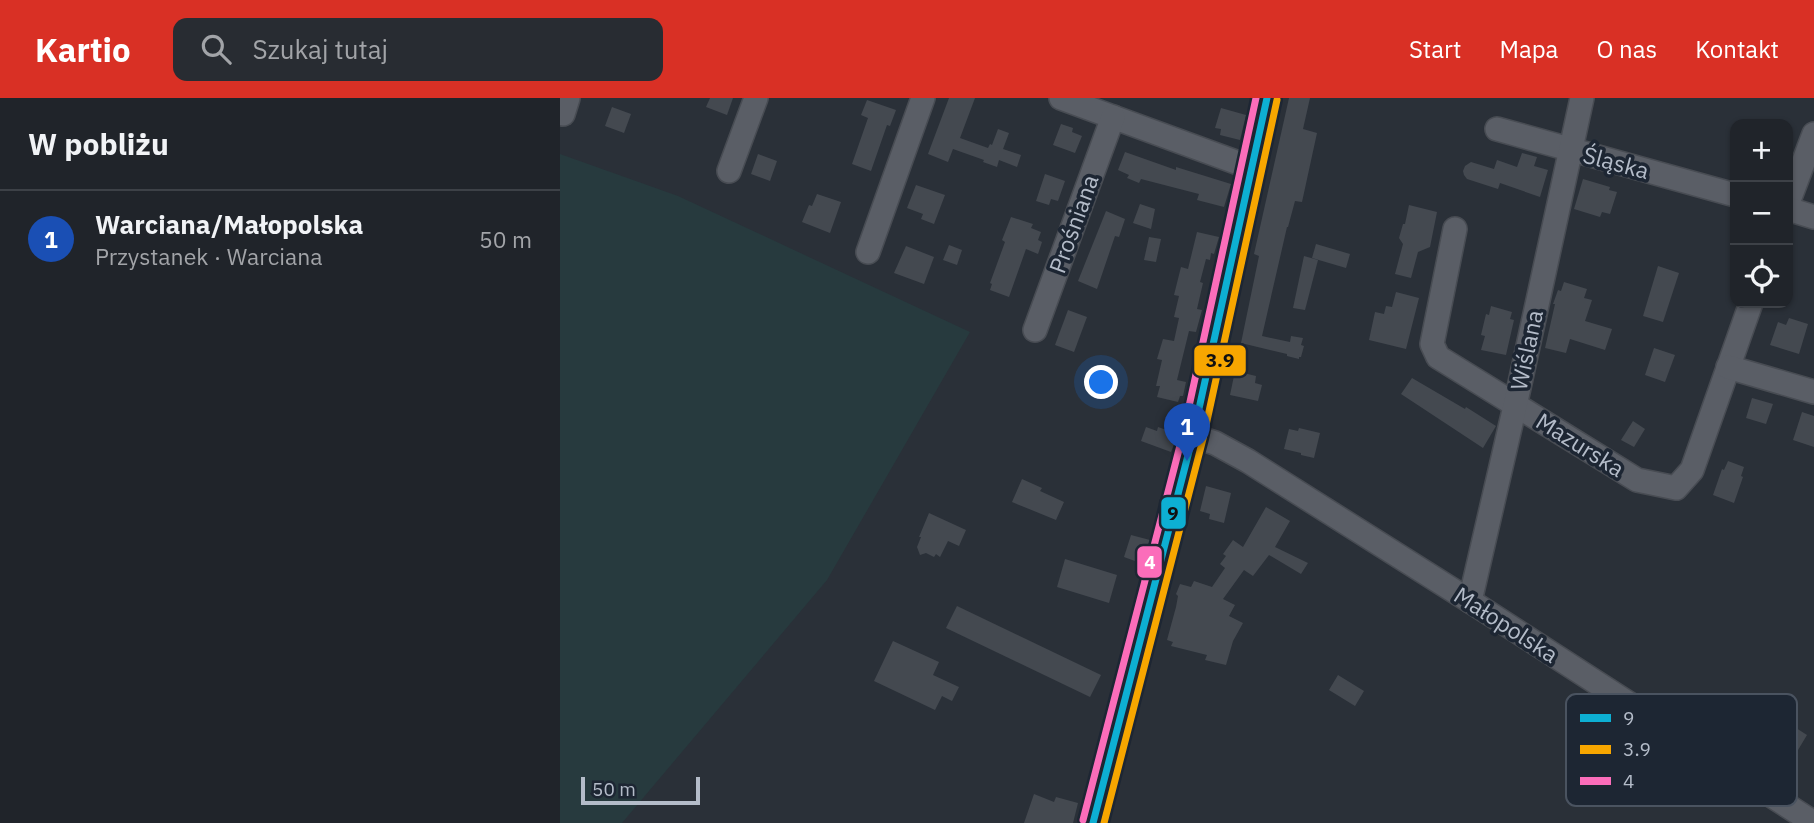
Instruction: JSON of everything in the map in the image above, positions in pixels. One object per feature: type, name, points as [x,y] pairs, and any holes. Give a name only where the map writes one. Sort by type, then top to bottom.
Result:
[{"type":"street","points":[[729,170],[756,98]]},
{"type":"street","points":[[868,252],[923,98]]},
{"type":"street","points":[[1061,98],[1251,167]]},
{"type":"street","points":[[1093,823],[1193,436],[1267,98]]},
{"type":"street","name":"Wiślana","points":[[1470,601],[1582,98]]},
{"type":"street","name":"Prośniana","points":[[1035,330],[1113,117]]},
{"type":"street","name":"Śląska","points":[[1497,129],[1730,194]]},
{"type":"street","points":[[1793,190],[1814,134]]},
{"type":"street","points":[[1793,211],[1814,217]]},
{"type":"street","name":"Mazurska","points":[[1455,229],[1432,344],[1438,357],[1637,480],[1676,488],[1692,470],[1728,367]]},
{"type":"street","points":[[1749,308],[1728,367],[1814,392]]},
{"type":"street","name":"Małopolska","points":[[1193,436],[1215,443],[1248,461],[1615,694]]},
{"type":"street","name":"Małopolska","points":[[1789,806],[1814,822]]},
{"type":"green space","points":[[560,154],[678,196],[970,332],[827,580],[622,823],[560,823]]},
{"type":"building","points":[[710,98],[733,98],[727,115],[706,107]]},
{"type":"building","points":[[949,98],[975,98],[960,138],[988,148],[992,145],[998,129],[1009,133],[1003,149],[1021,155],[1017,167],[999,160],[997,167],[953,149],[948,162],[928,154]]},
{"type":"building","points":[[1289,98],[1310,98],[1303,129],[1317,133],[1302,202],[1295,201],[1287,227],[1262,336],[1290,342],[1291,336],[1303,338],[1301,345],[1304,346],[1299,359],[1241,343],[1259,256],[1254,254]]},
{"type":"building","points":[[867,100],[896,110],[890,126],[887,125],[871,171],[852,164],[868,118],[861,115]]},
{"type":"building","points":[[612,107],[631,114],[624,133],[605,126]]},
{"type":"building","points":[[1221,108],[1246,115],[1240,140],[1220,135],[1221,129],[1215,128]]},
{"type":"building","points":[[1061,124],[1073,128],[1072,132],[1082,136],[1075,153],[1053,145]]},
{"type":"building","points":[[1125,152],[1176,170],[1176,167],[1231,184],[1224,207],[1197,200],[1199,194],[1141,179],[1139,183],[1127,178],[1129,175],[1118,170]]},
{"type":"building","points":[[1522,153],[1537,157],[1534,166],[1548,170],[1540,197],[1500,183],[1498,189],[1467,179],[1464,175],[1465,166],[1471,162],[1494,169],[1497,160],[1517,167]]},
{"type":"building","points":[[758,154],[777,161],[770,181],[751,174]]},
{"type":"building","points":[[1045,174],[1065,181],[1058,201],[1051,199],[1049,205],[1036,201]]},
{"type":"building","points":[[1583,179],[1610,187],[1609,190],[1617,192],[1610,214],[1602,212],[1600,217],[1574,209]]},
{"type":"building","points":[[916,185],[945,195],[934,224],[921,219],[923,214],[907,208]]},
{"type":"building","points":[[817,194],[841,202],[830,233],[802,222]]},
{"type":"building","points":[[1140,204],[1155,209],[1151,229],[1133,223]]},
{"type":"building","points":[[1409,205],[1437,212],[1430,247],[1418,252],[1411,278],[1395,274],[1403,244],[1399,238]]},
{"type":"building","points":[[1106,211],[1125,219],[1119,237],[1115,236],[1097,289],[1078,281]]},
{"type":"building","points":[[1011,217],[1033,224],[1031,228],[1041,232],[1038,240],[1042,242],[1038,254],[1026,249],[1009,297],[990,290],[990,283]]},
{"type":"building","points":[[1197,232],[1219,237],[1214,254],[1211,253],[1210,260],[1206,259],[1200,282],[1203,283],[1197,309],[1202,310],[1196,332],[1189,331],[1177,380],[1186,382],[1183,396],[1180,396],[1178,402],[1157,397],[1160,386],[1156,386],[1162,360],[1157,359],[1163,339],[1174,341],[1179,318],[1174,317],[1179,296],[1174,295],[1181,267],[1188,269]]},
{"type":"building","points":[[1149,237],[1161,239],[1156,262],[1144,260]]},
{"type":"building","points":[[1316,244],[1350,254],[1346,268],[1312,258]]},
{"type":"building","points":[[949,245],[962,250],[957,265],[943,260]]},
{"type":"building","points":[[906,246],[934,257],[924,284],[894,273]]},
{"type":"building","points":[[1304,256],[1318,260],[1305,310],[1293,308]]},
{"type":"building","points":[[1658,266],[1679,273],[1663,322],[1643,316]]},
{"type":"building","points":[[1564,282],[1587,289],[1584,298],[1592,300],[1585,321],[1612,329],[1605,350],[1570,339],[1566,353],[1545,348],[1553,304]]},
{"type":"building","points":[[1396,292],[1419,298],[1406,349],[1369,340],[1375,312],[1384,314],[1386,306],[1392,307]]},
{"type":"building","points":[[1491,306],[1512,312],[1510,319],[1514,320],[1506,355],[1481,350],[1485,336],[1481,335],[1486,314],[1489,315]]},
{"type":"building","points":[[1068,310],[1087,317],[1074,352],[1055,345]]},
{"type":"building","points":[[1789,318],[1808,324],[1799,354],[1770,345],[1778,322],[1786,325]]},
{"type":"building","points":[[1654,348],[1675,355],[1665,382],[1645,375]]},
{"type":"building","points":[[1235,371],[1256,376],[1255,383],[1262,385],[1258,401],[1230,395]]},
{"type":"building","points":[[1412,378],[1496,426],[1483,448],[1401,394]]},
{"type":"building","points":[[1752,398],[1773,404],[1766,424],[1746,418]]},
{"type":"building","points":[[1802,412],[1814,416],[1814,447],[1793,440]]},
{"type":"building","points":[[1633,421],[1645,429],[1634,447],[1621,440]]},
{"type":"building","points":[[1146,427],[1157,431],[1158,427],[1178,434],[1171,452],[1141,441]]},
{"type":"building","points":[[1299,428],[1320,433],[1314,458],[1284,449],[1289,429],[1298,431]]},
{"type":"building","points":[[1728,461],[1744,467],[1734,503],[1713,495],[1722,469],[1724,470]]},
{"type":"building","points":[[1022,479],[1064,502],[1056,520],[1012,502]]},
{"type":"building","points":[[1206,486],[1231,493],[1224,523],[1209,519],[1210,514],[1200,511]]},
{"type":"building","points":[[1266,507],[1290,521],[1275,547],[1308,563],[1301,574],[1269,555],[1253,576],[1244,570],[1223,599],[1235,605],[1229,616],[1243,623],[1233,641],[1226,665],[1205,660],[1207,655],[1171,646],[1173,642],[1167,640],[1180,584],[1191,587],[1194,581],[1212,587],[1225,568],[1220,564],[1226,556],[1223,554],[1233,540],[1243,547]]},
{"type":"building","points":[[929,513],[966,530],[959,546],[948,541],[940,557],[926,553],[920,555],[917,547]]},
{"type":"building","points":[[1131,535],[1150,540],[1143,564],[1124,557]]},
{"type":"building","points":[[1065,559],[1117,575],[1109,603],[1057,587]]},
{"type":"building","points":[[957,606],[1101,675],[1090,697],[946,628]]},
{"type":"building","points":[[893,641],[939,662],[933,675],[959,687],[952,701],[942,696],[935,710],[874,681]]},
{"type":"building","points":[[1338,675],[1364,691],[1355,706],[1329,690]]},
{"type":"building","points":[[1797,729],[1807,735],[1797,752]]},
{"type":"building","points":[[1034,794],[1054,802],[1056,797],[1078,803],[1073,823],[1024,823]]},
{"type":"transit line","name":"4","points":[[1083,820],[1183,434],[1256,98]]},
{"type":"transit line","name":"9","points":[[1093,823],[1193,436],[1267,98]]},
{"type":"transit line","name":"3.9","points":[[1104,823],[1203,439],[1277,100]]},
{"type":"place","name":"Warciana/Małopolska","points":[[1187,461]]}]
